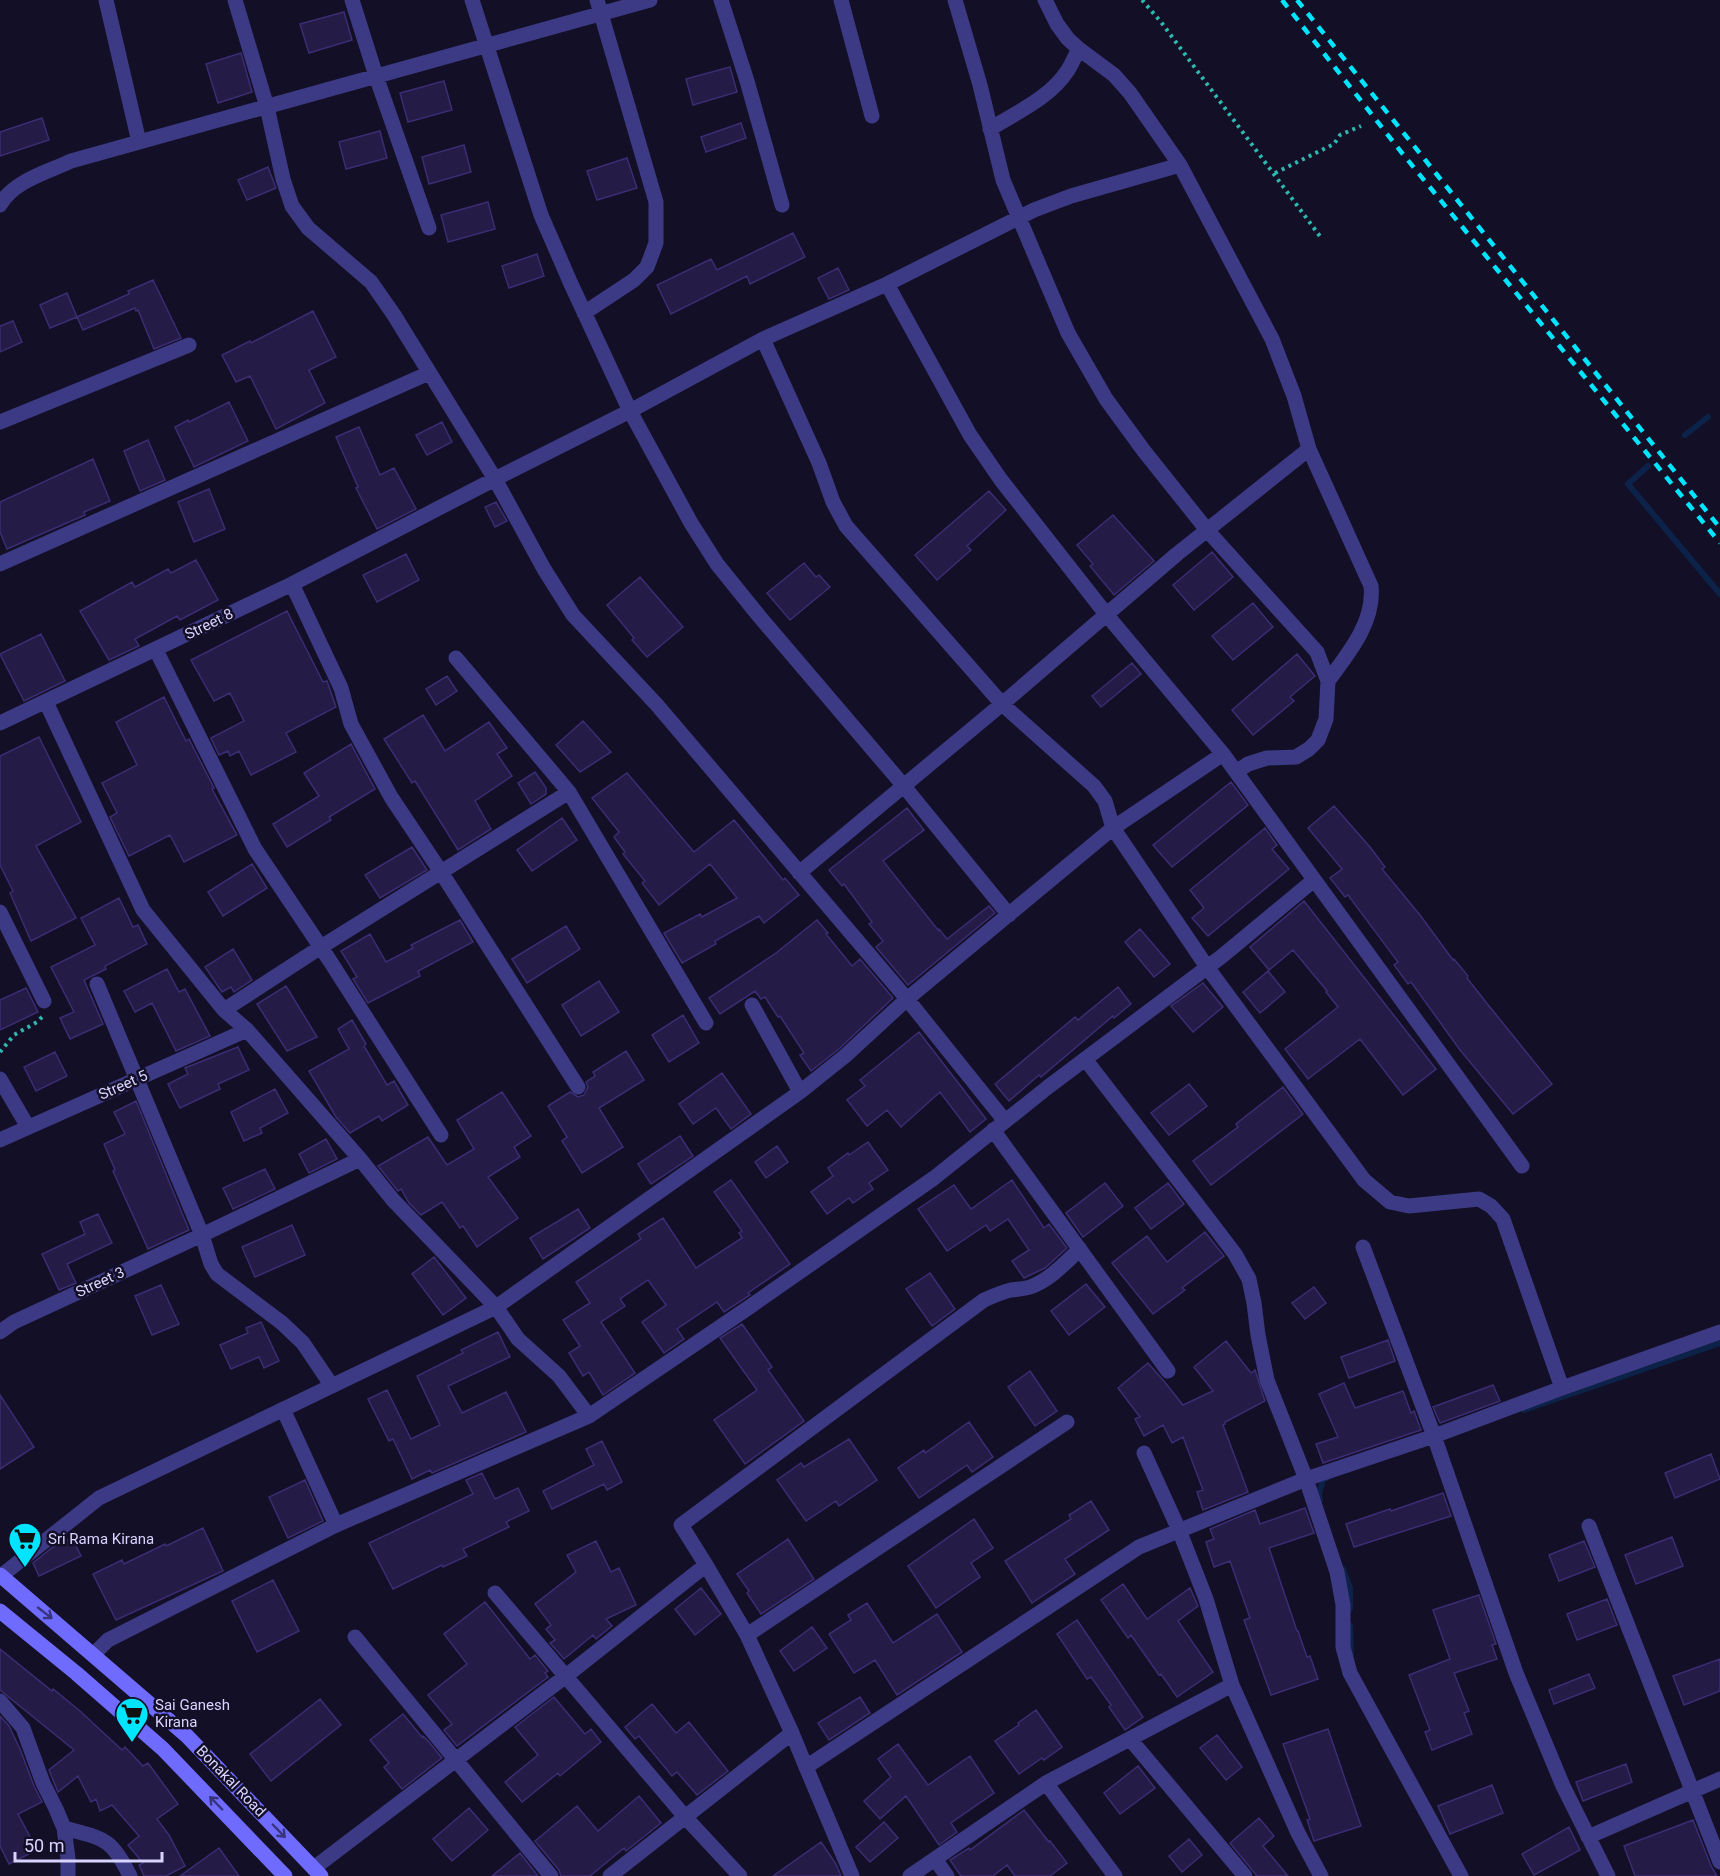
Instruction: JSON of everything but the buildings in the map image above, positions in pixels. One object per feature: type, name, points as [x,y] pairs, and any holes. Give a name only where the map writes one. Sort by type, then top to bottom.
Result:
[{"type":"main road","name":"Bonakal Road","points":[[1,1576],[187,1736],[317,1872]]},
{"type":"main road","name":"Bonakal Road","points":[[2,1616],[76,1673],[163,1749],[285,1876]]},
{"type":"street","points":[[106,0],[139,142]]},
{"type":"street","points":[[235,0],[267,107],[283,179],[292,206],[308,228],[371,282],[394,315],[495,479],[544,569],[573,615],[657,705],[907,999],[999,1126],[1080,1249],[1168,1371]]},
{"type":"street","points":[[352,0],[429,228]]},
{"type":"street","points":[[472,0],[541,215],[630,411],[691,523],[717,564],[759,616],[903,785],[1009,915]]},
{"type":"street","points":[[2,197],[24,183],[71,161],[486,46],[599,7],[650,0]]},
{"type":"street","points":[[721,0],[747,81],[782,205]]},
{"type":"street","points":[[841,0],[872,116]]},
{"type":"street","points":[[955,0],[980,85],[1003,180],[1068,333],[1106,399],[1144,451],[1207,530],[1317,652],[1328,681],[1326,718],[1318,740],[1309,749],[1296,757],[1267,758],[1248,764],[1236,772]]},
{"type":"street","points":[[1045,0],[1058,24],[1079,50],[1114,75],[1130,93],[1180,165],[1272,339],[1294,396],[1309,449],[1371,586],[1372,593],[1366,616],[1354,647],[1328,681]]},
{"type":"street","points":[[584,314],[634,280],[647,267],[656,243],[656,202],[599,7]]},
{"type":"street","points":[[990,129],[1041,98],[1057,84],[1079,50]]},
{"type":"street","name":"Street 8","points":[[0,723],[292,584],[630,411],[763,339],[886,284],[1019,218],[1071,196],[1180,165]]},
{"type":"street","points":[[886,284],[970,435],[1001,480],[1106,614],[1223,754],[1522,1166]]},
{"type":"street","points":[[763,339],[819,464],[833,502],[846,526],[1002,704],[1094,786],[1105,801],[1113,828],[1207,967],[1364,1180],[1390,1202],[1409,1206],[1479,1199],[1491,1206],[1503,1219],[1562,1388]]},
{"type":"street","points":[[0,422],[189,345]]},
{"type":"street","points":[[0,564],[429,373]]},
{"type":"street","points":[[799,873],[1207,530],[1309,449]]},
{"type":"street","points":[[292,584],[341,688],[351,724],[390,797],[441,872],[578,1087]]},
{"type":"street","points":[[156,650],[255,849],[321,947],[441,1136]]},
{"type":"street","points":[[456,658],[569,792],[706,1023]]},
{"type":"street","points":[[46,702],[143,910],[224,1010],[247,1030],[393,1200],[496,1307],[518,1339],[559,1376],[589,1416]]},
{"type":"street","points":[[1,1576],[99,1498],[496,1307],[800,1092],[845,1056],[907,999],[1113,828],[1223,754]]},
{"type":"street","points":[[224,1010],[569,792]]},
{"type":"street","points":[[94,1654],[108,1640],[336,1525],[589,1416],[934,1178],[1085,1059],[1207,967],[1314,880]]},
{"type":"street","points":[[0,912],[44,1001]]},
{"type":"street","points":[[97,984],[202,1235],[211,1264],[217,1274],[282,1323],[303,1343],[332,1386]]},
{"type":"street","points":[[752,1005],[800,1092]]},
{"type":"street","name":"Street 5","points":[[0,1140],[247,1030]]},
{"type":"street","points":[[1085,1059],[1210,1220],[1235,1254],[1249,1279],[1267,1380],[1306,1479],[1337,1572],[1343,1605],[1343,1647],[1350,1673],[1461,1876]]},
{"type":"street","points":[[0,1079],[28,1127]]},
{"type":"street","name":"Street 3","points":[[0,1332],[14,1323],[360,1159]]},
{"type":"street","points":[[1363,1247],[1435,1439],[1516,1673],[1563,1786],[1608,1876]]},
{"type":"street","points":[[852,1876],[792,1733],[747,1635],[681,1524],[984,1300],[997,1294],[1028,1288],[1041,1282],[1080,1249]]},
{"type":"street","points":[[806,1767],[1138,1547],[1306,1479],[1435,1439],[1562,1388],[1720,1332]]},
{"type":"street","points":[[283,1409],[336,1525]]},
{"type":"street","points":[[747,1635],[1067,1422]]},
{"type":"street","points":[[1144,1454],[1179,1530],[1206,1599],[1232,1685],[1298,1833],[1321,1876]]},
{"type":"street","points":[[1589,1526],[1720,1862]]},
{"type":"street","points":[[317,1872],[456,1760],[706,1565]]},
{"type":"street","points":[[495,1593],[686,1818],[740,1876]]},
{"type":"street","points":[[355,1637],[551,1876]]},
{"type":"street","points":[[910,1876],[1047,1783],[1232,1685]]},
{"type":"street","points":[[0,1701],[23,1728],[43,1783],[64,1828],[68,1876]]},
{"type":"street","points":[[610,1876],[792,1733]]},
{"type":"street","points":[[1130,1739],[1245,1876]]},
{"type":"street","points":[[1588,1837],[1720,1779]]},
{"type":"street","points":[[1047,1783],[1115,1876]]},
{"type":"street","points":[[64,1828],[98,1837],[112,1845],[130,1876]]},
{"type":"street","points":[[935,1859],[947,1876]]},
{"type":"path","points":[[1142,0],[1161,22],[1322,239]]},
{"type":"path","points":[[1275,174],[1334,144],[1340,135],[1360,126]]},
{"type":"path","points":[[0,1052],[14,1035],[37,1023],[45,1013],[44,1001]]},
{"type":"waterway","points":[[1685,435],[1708,417]]},
{"type":"waterway","points":[[1648,466],[1628,484],[1720,594]]},
{"type":"waterway","points":[[1524,1410],[1720,1343]]},
{"type":"waterway","points":[[1320,1500],[1319,1494],[1323,1479],[1327,1478]]},
{"type":"waterway","points":[[1343,1569],[1350,1588],[1350,1609]]},
{"type":"waterway","points":[[1350,1625],[1351,1654]]},
{"type":"railway","points":[[1282,0],[1402,153],[1720,543]]},
{"type":"railway","points":[[1297,0],[1720,528]]},
{"type":"place","name":"Sri Rama Kirana","points":[[25,1568]]},
{"type":"place","name":"Sai Ganesh Kirana","points":[[132,1743]]}]
